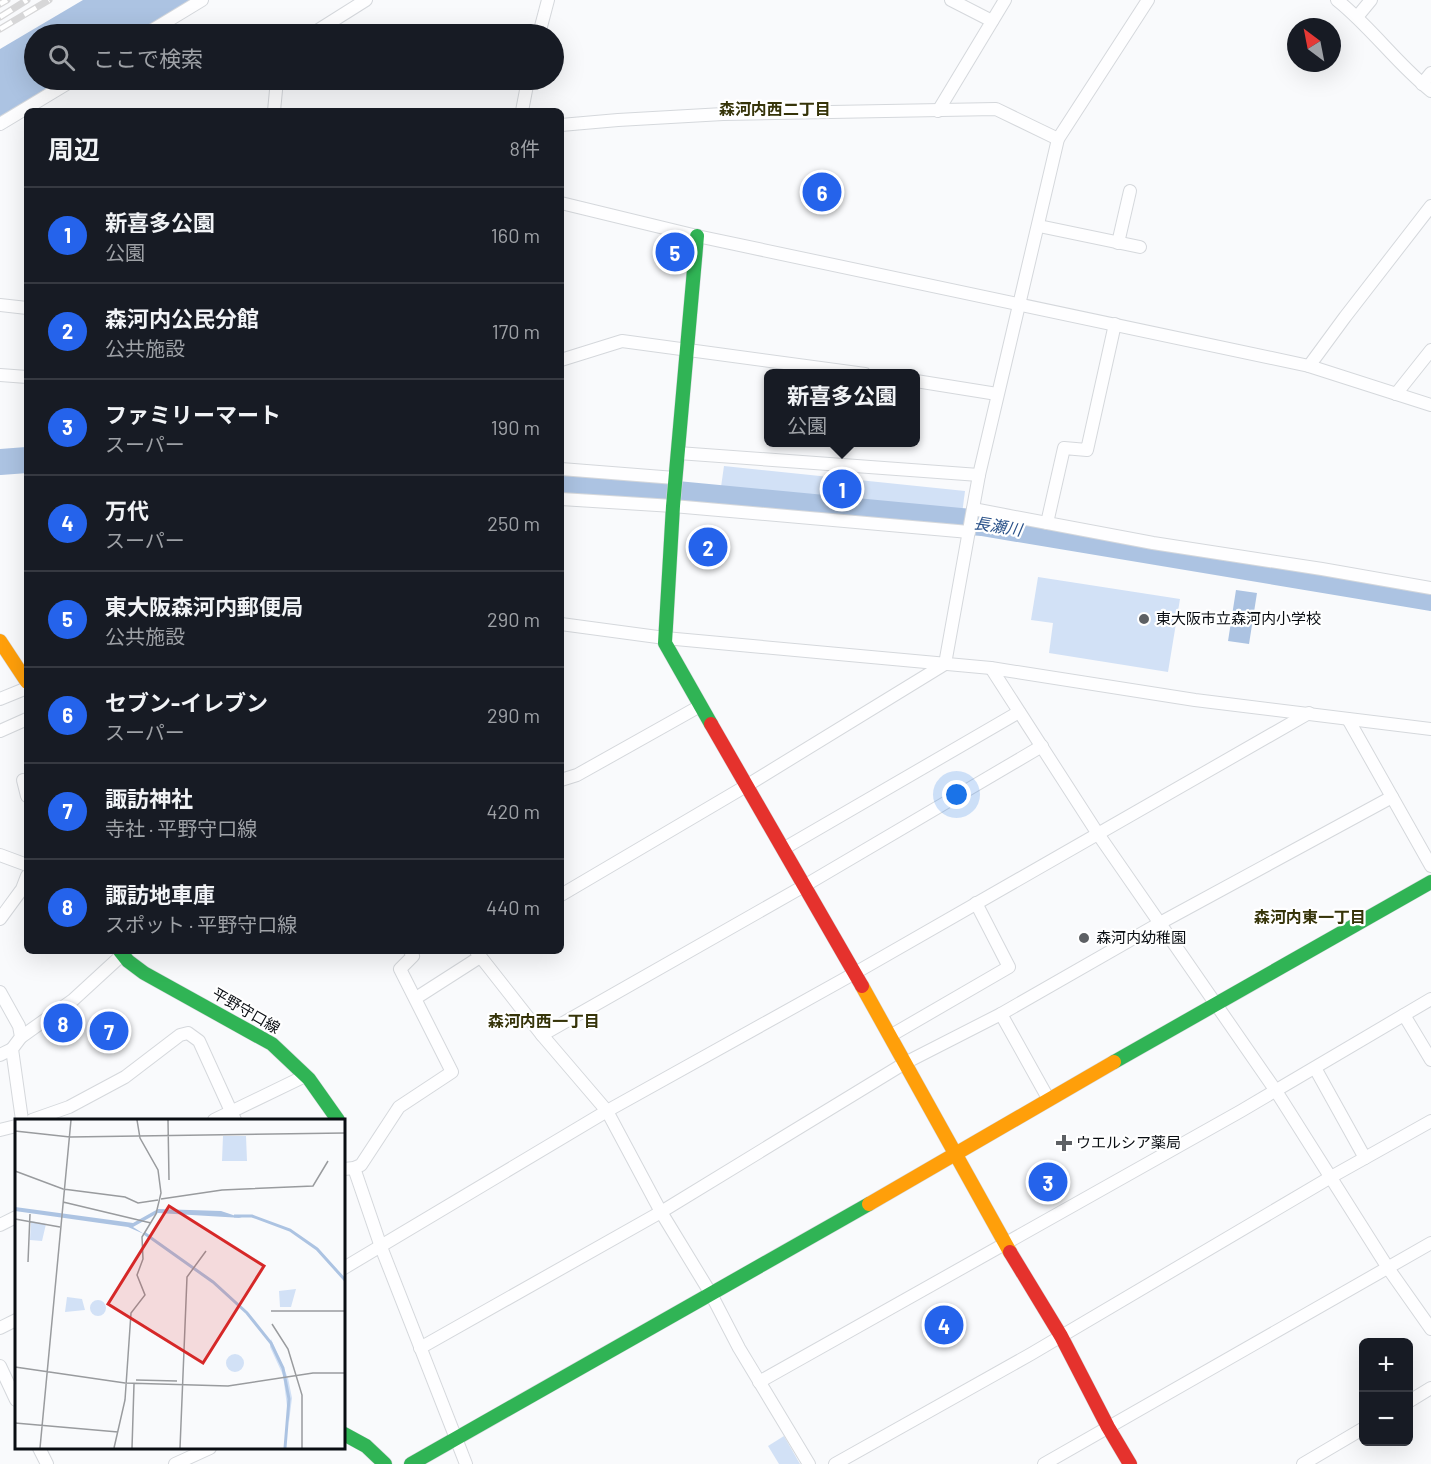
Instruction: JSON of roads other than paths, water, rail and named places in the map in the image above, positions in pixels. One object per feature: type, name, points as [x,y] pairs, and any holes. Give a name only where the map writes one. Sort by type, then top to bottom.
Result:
[{"type":"street","points":[[162,24],[202,0]]},
{"type":"street","points":[[328,24],[366,0]]},
{"type":"street","points":[[542,24],[548,0]]},
{"type":"street","points":[[951,0],[992,21]]},
{"type":"street","points":[[938,111],[1005,0]]},
{"type":"street","points":[[564,893],[746,786],[945,664],[979,475],[1058,139],[1148,0]]},
{"type":"street","points":[[1337,0],[1357,17],[1373,36],[1427,88],[1431,73]]},
{"type":"street","points":[[1357,17],[1371,0]]},
{"type":"street","points":[[27,108],[56,90]]},
{"type":"street","points":[[274,108],[276,90]]},
{"type":"street","points":[[523,108],[526,90]]},
{"type":"street","points":[[564,125],[723,114],[996,109],[1058,139]]},
{"type":"street","points":[[0,124],[24,110]]},
{"type":"street","points":[[1118,243],[1130,191]]},
{"type":"street","points":[[564,204],[697,236],[1309,366],[1431,405]]},
{"type":"street","points":[[1309,366],[1431,206]]},
{"type":"street","points":[[1039,226],[1140,247]]},
{"type":"street","points":[[697,236],[675,479],[665,643],[906,1063],[1005,1243],[1061,1336],[1108,1427],[1130,1464]]},
{"type":"street","points":[[0,305],[24,308]]},
{"type":"street","points":[[1047,523],[1064,448],[1087,450],[1115,324]]},
{"type":"street","points":[[564,359],[622,341],[828,369]]},
{"type":"street","points":[[1396,394],[1431,350]]},
{"type":"street","points":[[0,375],[24,377]]},
{"type":"street","points":[[920,382],[997,394]]},
{"type":"street","points":[[678,453],[979,475]]},
{"type":"street","points":[[564,469],[675,479]]},
{"type":"street","points":[[564,499],[673,505],[969,532]]},
{"type":"street","points":[[973,510],[1154,543],[1431,588]]},
{"type":"street","points":[[564,624],[664,638],[828,655],[863,656],[990,668],[1194,700],[1431,729]]},
{"type":"street","points":[[0,641],[24,677]]},
{"type":"street","points":[[990,668],[1098,834],[1276,1091],[1388,1268],[1431,1329]]},
{"type":"street","points":[[0,699],[24,689]]},
{"type":"street","points":[[564,779],[577,775],[700,706]]},
{"type":"street","points":[[783,849],[1019,712]]},
{"type":"street","points":[[345,1267],[607,1111],[855,974],[1309,713]]},
{"type":"street","points":[[1348,719],[1431,866]]},
{"type":"street","points":[[0,731],[24,720]]},
{"type":"street","points":[[542,1035],[804,886],[1042,746]]},
{"type":"street","points":[[23,780],[24,784]]},
{"type":"street","points":[[420,1348],[661,1212],[906,1063],[1001,1014],[1160,923],[1392,797]]},
{"type":"street","points":[[0,855],[24,864]]},
{"type":"street","points":[[411,1464],[1431,882]]},
{"type":"street","points":[[0,919],[24,884]]},
{"type":"street","points":[[890,1036],[1009,967],[976,903]]},
{"type":"street","points":[[0,1054],[12,1049],[21,1037],[73,1000],[120,954]]},
{"type":"street","name":"平野守口線","points":[[122,954],[133,965],[175,991],[270,1043],[285,1054],[324,1096],[337,1119]]},
{"type":"street","points":[[412,954],[413,956],[400,969],[452,1072],[399,1107],[361,1165],[349,1168],[466,1464]]},
{"type":"street","points":[[416,998],[478,954],[542,1035],[607,1111],[661,1212],[711,1294],[759,1382],[808,1464]]},
{"type":"street","points":[[1,993],[19,1026],[21,1037]]},
{"type":"street","points":[[759,1382],[1276,1091],[1431,999]]},
{"type":"street","points":[[1001,1014],[1049,1100]]},
{"type":"street","points":[[1404,1015],[1431,1059]]},
{"type":"street","points":[[35,1119],[69,1107],[125,1077],[180,1035],[188,1033],[199,1041],[233,1116],[305,1076]]},
{"type":"street","points":[[12,1049],[22,1119]]},
{"type":"street","points":[[1315,1068],[1365,1158]]},
{"type":"street","points":[[835,1464],[1431,1121]]},
{"type":"street","points":[[0,1130],[15,1125]]},
{"type":"street","points":[[0,1224],[15,1216]]},
{"type":"street","points":[[1044,1464],[1431,1243]]},
{"type":"street","points":[[0,1328],[15,1320]]},
{"type":"street","points":[[0,1366],[11,1376],[15,1395]]},
{"type":"street","points":[[1413,1399],[1431,1388]]},
{"type":"street","points":[[1303,1464],[1359,1431]]},
{"type":"street","points":[[345,1434],[370,1448],[385,1464]]},
{"type":"street","points":[[40,1449],[47,1464]]},
{"type":"street","points":[[175,1464],[208,1449]]},
{"type":"waterway","name":"長瀬川","points":[[0,462],[24,460]]},
{"type":"waterway","name":"長瀬川","points":[[564,483],[982,523],[1431,598]]},
{"type":"railway","points":[[0,4],[7,0]]},
{"type":"railway","points":[[0,17],[27,0]]},
{"type":"railway","points":[[0,29],[49,0]]},
{"type":"place","name":"セブン-イレブン","points":[[822,192]]},
{"type":"place","name":"東大阪森河内郵便局","points":[[675,252]]},
{"type":"place","name":"新喜多公園","points":[[842,489]]},
{"type":"place","name":"森河内公民分館","points":[[708,547]]},
{"type":"place","name":"東大阪市立森河内小学校","points":[[1144,619]]},
{"type":"place","name":"森河内幼稚園","points":[[1084,938]]},
{"type":"place","name":"諏訪地車庫","points":[[63,1023]]},
{"type":"place","name":"諏訪神社","points":[[109,1031]]},
{"type":"place","name":"ウエルシア薬局","points":[[1064,1143]]},
{"type":"place","name":"ファミリーマート","points":[[1048,1182]]},
{"type":"place","name":"万代","points":[[944,1325]]},
{"type":"district","name":"森河内西二丁目","points":[[775,109]]},
{"type":"district","name":"森河内東一丁目","points":[[1310,917]]},
{"type":"district","name":"森河内西一丁目","points":[[544,1021]]}]
